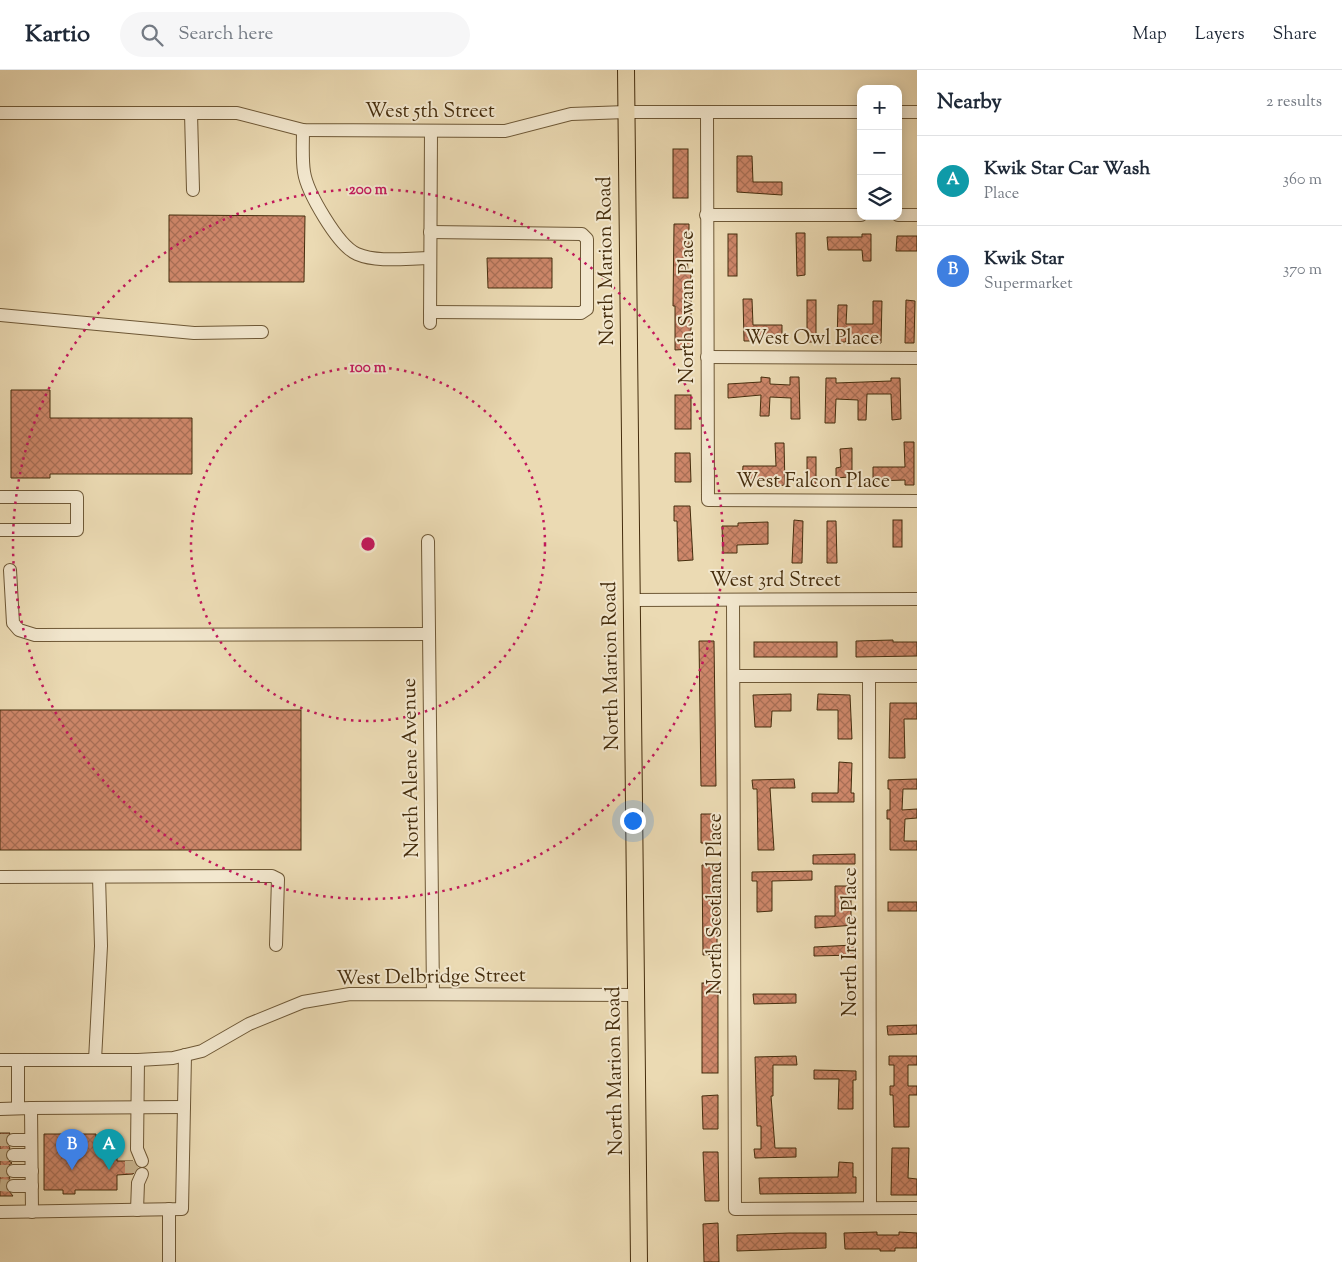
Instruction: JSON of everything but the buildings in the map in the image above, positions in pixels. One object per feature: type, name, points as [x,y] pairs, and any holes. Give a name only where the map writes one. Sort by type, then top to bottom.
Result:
[{"type":"main road","name":"North Marion Road","points":[[626,70],[639,1262]]},
{"type":"street","name":"West 5th Street","points":[[0,113],[237,113],[303,130],[505,131],[571,114],[626,112],[857,112]]},
{"type":"street","points":[[902,112],[917,112]]},
{"type":"street","points":[[191,113],[193,190]]},
{"type":"street","name":"North Swan Place","points":[[707,113],[708,500]]},
{"type":"street","points":[[303,130],[304,173],[314,202],[336,234],[356,254],[377,257],[430,258]]},
{"type":"street","points":[[430,130],[430,232],[430,258],[430,317],[581,313],[587,309],[587,240],[582,234],[430,232]]},
{"type":"street","points":[[706,215],[857,215]]},
{"type":"street","points":[[902,215],[917,215]]},
{"type":"street","points":[[0,315],[194,333],[262,332]]},
{"type":"street","name":"West Owl Place","points":[[707,357],[917,358]]},
{"type":"street","points":[[0,497],[77,497],[77,530],[0,530]]},
{"type":"street","name":"West Falcon Place","points":[[708,500],[917,501]]},
{"type":"street","name":"North Alene Avenue","points":[[428,541],[433,994]]},
{"type":"street","points":[[10,570],[13,623],[19,630],[35,635],[429,634]]},
{"type":"street","name":"West 3rd Street","points":[[632,600],[917,599]]},
{"type":"street","name":"North Scotland Place","points":[[733,600],[735,1209],[870,1208]]},
{"type":"street","points":[[734,676],[917,676]]},
{"type":"street","name":"North Irene Place","points":[[869,676],[870,1208]]},
{"type":"street","points":[[0,877],[272,876],[278,879],[276,945]]},
{"type":"street","points":[[96,1060],[101,946],[100,877]]},
{"type":"street","name":"West Delbridge Street","points":[[0,1060],[138,1060],[185,1055],[202,1051],[249,1024],[303,1002],[350,994],[636,996]]},
{"type":"street","points":[[0,1212],[182,1209],[185,1055]]},
{"type":"street","points":[[18,1060],[31,1140],[32,1212]]},
{"type":"street","points":[[136,1157],[138,1060]]},
{"type":"street","points":[[0,1108],[184,1107]]},
{"type":"street","points":[[13,1140],[31,1140]]},
{"type":"street","points":[[13,1155],[31,1155]]},
{"type":"street","points":[[13,1171],[32,1171]]},
{"type":"street","points":[[137,1177],[137,1210]]},
{"type":"street","points":[[13,1186],[32,1186]]},
{"type":"street","points":[[870,1208],[917,1208]]},
{"type":"street","points":[[169,1209],[169,1262]]},
{"type":"tunnel","points":[[0,1140],[13,1140]]},
{"type":"tunnel","points":[[0,1155],[13,1155]]},
{"type":"tunnel","points":[[131,1161],[131,1174]]},
{"type":"tunnel","points":[[0,1171],[13,1171]]},
{"type":"tunnel","points":[[0,1185],[13,1186]]},
{"type":"place","name":"Kwik Star","points":[[72,1170]]},
{"type":"place","name":"Kwik Star Car Wash","points":[[109,1170]]}]
